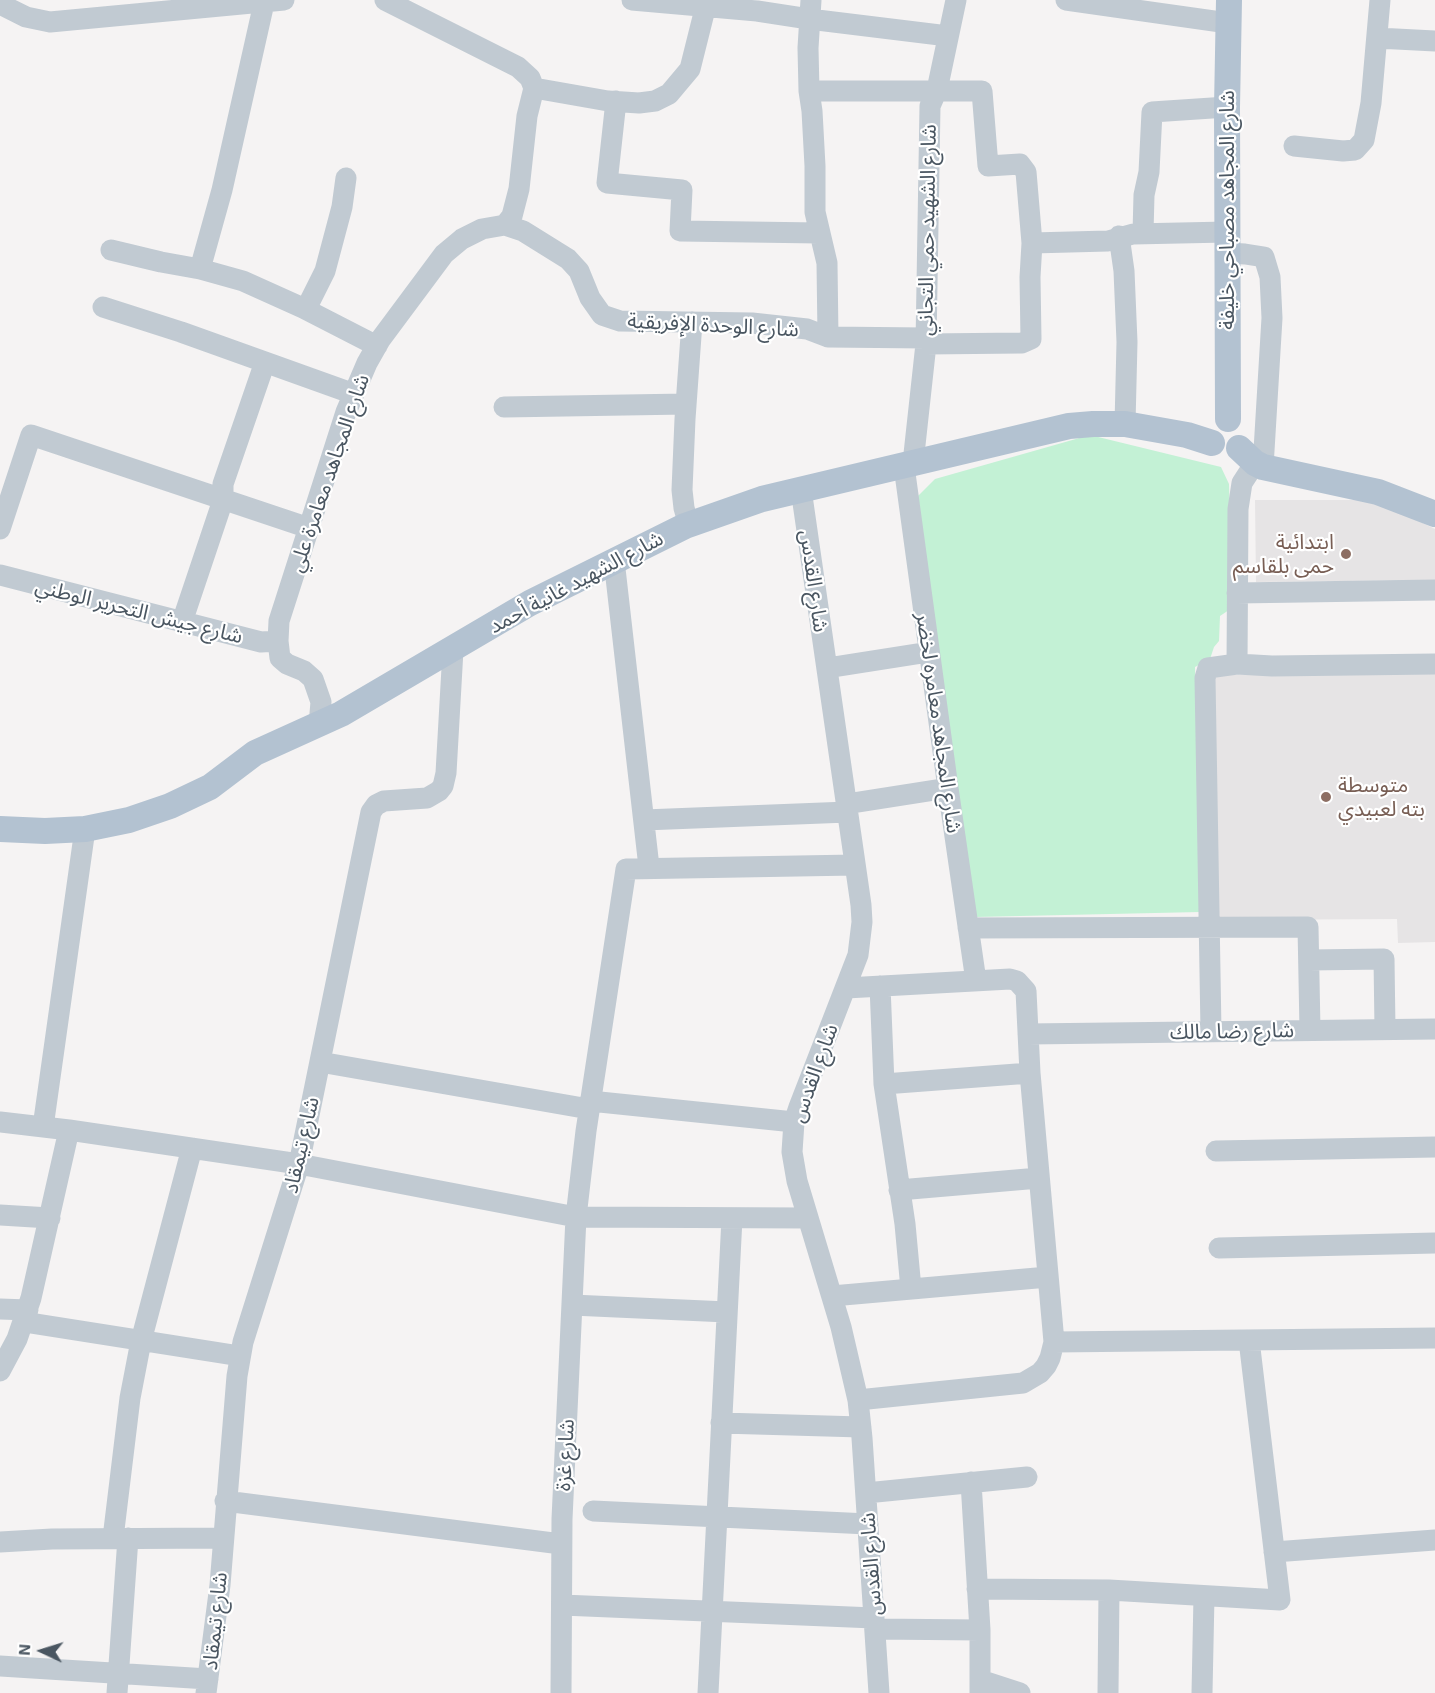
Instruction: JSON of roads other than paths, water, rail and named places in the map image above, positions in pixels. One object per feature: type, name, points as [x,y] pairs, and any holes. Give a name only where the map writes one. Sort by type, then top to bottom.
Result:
[{"type":"main road","name":"شارع المجاهد مصباحي خليفة","points":[[1228,12],[1227,242],[1234,445]]},
{"type":"main road","name":"شارع الشهيد غانية أحمد","points":[[0,829],[45,831],[85,829],[129,820],[170,806],[210,787],[262,749],[319,725],[453,650],[530,603],[614,560],[723,511],[801,489],[1069,426],[1125,424],[1234,445]]},
{"type":"main road","points":[[1234,445],[1378,492],[1435,514]]},
{"type":"street","points":[[385,0],[518,67],[530,78],[534,88],[527,116],[515,206],[512,216],[505,225]]},
{"type":"street","points":[[632,0],[706,5],[757,5],[810,10],[948,36]]},
{"type":"street","name":"شارع الشهيد حمي التجاني","points":[[909,464],[926,341],[930,106],[937,90],[956,0]]},
{"type":"street","points":[[1066,0],[1228,12]]},
{"type":"street","points":[[1294,146],[1355,150],[1364,140],[1371,103],[1380,0]]},
{"type":"street","points":[[0,4],[26,17],[50,22],[166,6],[274,1],[200,269]]},
{"type":"street","points":[[534,88],[616,101],[639,103],[655,101],[669,94],[690,69],[706,5]]},
{"type":"street","points":[[810,10],[809,90],[815,166],[815,212],[827,263],[828,337]]},
{"type":"street","points":[[1377,38],[1435,41]]},
{"type":"street","points":[[809,90],[982,91],[988,166],[1020,164],[1026,172],[1032,243],[1108,241],[1119,236],[1143,233],[1227,242],[1245,254],[1264,257],[1270,277],[1272,318],[1234,445],[1242,483],[1238,509],[1237,664]]},
{"type":"street","points":[[616,101],[607,183],[682,190],[680,231],[819,233]]},
{"type":"street","points":[[1143,233],[1144,195],[1149,172],[1152,112],[1227,107]]},
{"type":"street","points":[[306,309],[325,271],[342,207],[346,178]]},
{"type":"street","name":"شارع الوحدة الإفريقية","points":[[505,225],[523,231],[568,259],[579,272],[590,298],[602,315],[620,321],[753,323],[807,329],[828,337],[926,341],[1022,343],[1031,339],[1032,243]]},
{"type":"street","name":"شارع المجاهد معامرة علي","points":[[278,641],[279,621],[346,412],[377,346],[444,254],[462,239],[482,229],[505,225]]},
{"type":"street","points":[[1119,236],[1124,271],[1127,342],[1125,424]]},
{"type":"street","points":[[111,250],[243,280],[306,309],[377,346]]},
{"type":"street","points":[[103,307],[181,332],[354,394]]},
{"type":"street","points":[[689,525],[682,490],[692,322]]},
{"type":"street","points":[[182,622],[223,500],[223,484],[265,362]]},
{"type":"street","points":[[504,407],[686,404]]},
{"type":"street","points":[[0,530],[31,435],[309,528]]},
{"type":"street","name":"شارع المجاهد معامره لخضر","points":[[909,464],[929,652],[976,981]]},
{"type":"street","name":"شارع القدس","points":[[801,489],[861,905],[861,939],[858,955],[846,988],[794,1122],[792,1152],[793,1167],[851,1364],[858,1400],[879,1693]]},
{"type":"street","points":[[614,560],[649,867],[855,865]]},
{"type":"street","name":"شارع جيش التحرير الوطني","points":[[0,575],[261,642],[278,641]]},
{"type":"street","points":[[1237,593],[1435,590]]},
{"type":"street","points":[[278,641],[280,658],[287,664],[304,671],[313,679],[321,702],[319,725]]},
{"type":"street","name":"شارع تيمقاد","points":[[207,1686],[219,1597],[225,1501],[240,1356],[299,1164],[371,812],[376,805],[384,801],[421,800],[434,796],[443,786],[453,650]]},
{"type":"street","points":[[827,668],[929,652]]},
{"type":"street","points":[[1210,1031],[1205,678],[1208,668],[1237,664],[1272,666],[1435,664]]},
{"type":"street","points":[[644,820],[847,808],[948,788]]},
{"type":"street","points":[[43,1127],[85,829]]},
{"type":"street","name":"شارع غزة","points":[[561,1693],[561,1544],[576,1217],[590,1105],[626,869],[649,867]]},
{"type":"street","points":[[968,928],[1308,927],[1310,1030]]},
{"type":"street","points":[[1309,960],[1384,960],[1384,1029]]},
{"type":"street","points":[[846,988],[1010,979],[1022,985],[1028,997],[1030,1073],[1054,1342],[1046,1366],[1040,1373],[1023,1383],[858,1400]]},
{"type":"street","points":[[880,986],[884,1084],[911,1289]]},
{"type":"street","name":"شارع رضا مالك","points":[[1028,1034],[1435,1029]]},
{"type":"street","points":[[320,1062],[590,1105],[794,1122]]},
{"type":"street","points":[[884,1084],[1030,1073]]},
{"type":"street","points":[[0,1122],[299,1164],[576,1217],[808,1218]]},
{"type":"street","points":[[0,1371],[26,1316],[69,1130]]},
{"type":"street","points":[[1216,1151],[1435,1147]]},
{"type":"street","points":[[118,1683],[120,1538],[130,1398],[141,1341],[192,1148]]},
{"type":"street","points":[[899,1190],[1039,1178]]},
{"type":"street","points":[[0,1215],[50,1218]]},
{"type":"street","points":[[708,1693],[732,1218]]},
{"type":"street","points":[[1219,1248],[1435,1243]]},
{"type":"street","points":[[832,1296],[1048,1277]]},
{"type":"street","points":[[572,1305],[727,1312]]},
{"type":"street","points":[[0,1309],[141,1341],[240,1356]]},
{"type":"street","points":[[1054,1342],[1435,1338]]},
{"type":"street","points":[[977,1589],[1110,1590],[1280,1600],[1249,1340]]},
{"type":"street","points":[[721,1423],[861,1427]]},
{"type":"street","points":[[866,1493],[1027,1477]]},
{"type":"street","points":[[971,1482],[980,1630],[980,1686],[1020,1693]]},
{"type":"street","points":[[225,1501],[561,1544]]},
{"type":"street","points":[[593,1511],[868,1524]]},
{"type":"street","points":[[0,1542],[52,1539],[223,1538]]},
{"type":"street","points":[[1274,1552],[1435,1540]]},
{"type":"street","points":[[1108,1693],[1110,1590]]},
{"type":"street","points":[[1202,1693],[1204,1596]]},
{"type":"street","points":[[562,1605],[712,1612],[980,1630]]},
{"type":"street","points":[[0,1666],[118,1683],[207,1686]]},
{"type":"place","name":"ابتدائية حمى بلقاسم","points":[[1346,554]]},
{"type":"place","name":"متوسطة بته لعبيدي","points":[[1326,797]]}]
